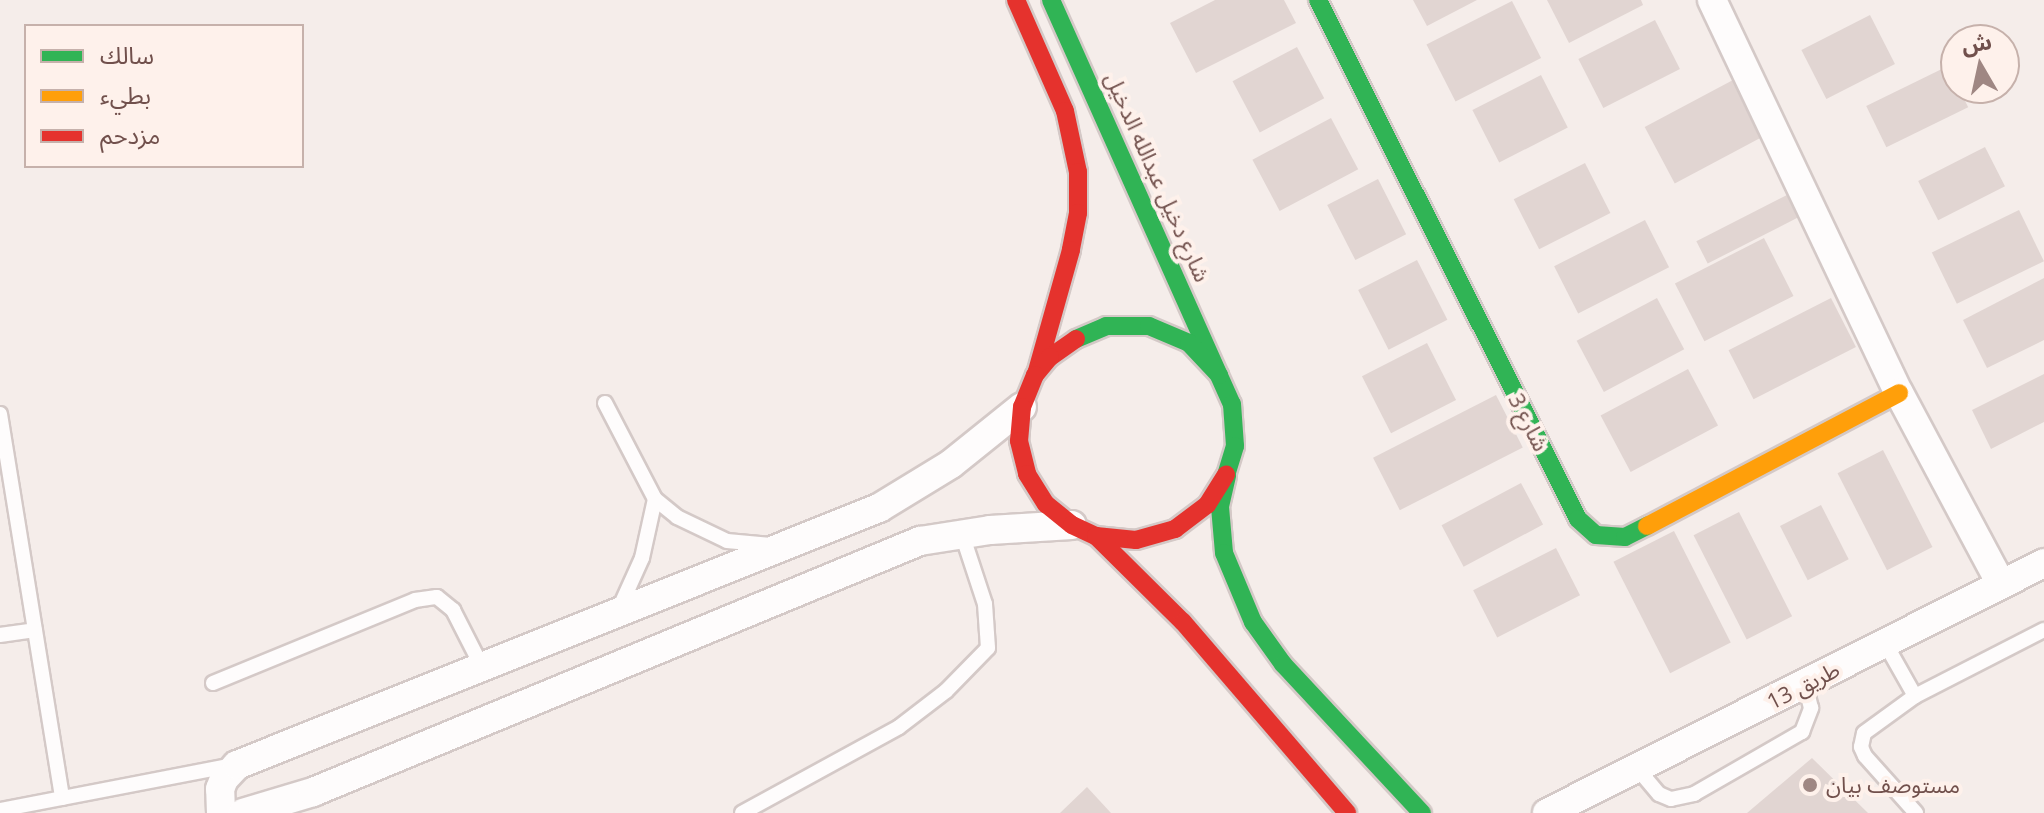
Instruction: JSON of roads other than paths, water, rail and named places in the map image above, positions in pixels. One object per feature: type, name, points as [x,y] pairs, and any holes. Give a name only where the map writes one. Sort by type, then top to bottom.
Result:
[{"type":"street","points":[[1016,0],[1065,111],[1078,172],[1078,213],[1071,250],[1035,375],[1022,407],[1019,441],[1027,474],[1046,504],[1084,530],[1183,622],[1347,813]]},
{"type":"street","name":"شارع دخيل عبدالله الدخيل","points":[[1051,0],[1219,375]]},
{"type":"street","name":"شارع 3","points":[[1318,0],[1578,519],[1586,529],[1608,538],[1625,537],[1899,393]]},
{"type":"street","points":[[1712,0],[1899,393],[2001,584]]},
{"type":"street","points":[[1035,375],[1050,357],[1075,338],[1106,326],[1129,324],[1172,334],[1207,358],[1219,375],[1232,404],[1235,422],[1220,507],[1224,553],[1253,622],[1283,664],[1422,813]]},
{"type":"street","points":[[221,813],[220,789],[237,765],[879,508],[951,464],[1022,407]]},
{"type":"street","points":[[243,813],[313,792],[920,541],[962,534],[1084,530],[1136,540],[1175,529],[1207,505],[1228,472]]},
{"type":"street","name":"طريق 13","points":[[1556,811],[2044,563]]},
{"type":"street","points":[[291,813],[313,792]]},
{"type":"lane","points":[[605,403],[655,499],[677,517],[727,541],[783,546]]},
{"type":"lane","points":[[0,414],[62,798]]},
{"type":"lane","points":[[617,613],[642,558],[655,499]]},
{"type":"lane","points":[[742,813],[899,727],[946,691],[988,648],[985,604],[962,534]]},
{"type":"lane","points":[[213,683],[415,600],[437,597],[453,610],[482,667]]},
{"type":"lane","points":[[0,635],[35,630]]},
{"type":"lane","points":[[1916,813],[1865,756],[1861,740],[1869,727],[1915,696],[2044,630]]},
{"type":"lane","points":[[1885,643],[1915,696]]},
{"type":"lane","points":[[1637,768],[1659,794],[1671,799],[1694,794],[1802,732],[1811,708],[1805,684]]},
{"type":"lane","points":[[0,810],[33,808],[62,798],[237,765]]},
{"type":"place","name":"مستوصف بيان","points":[[1810,785]]}]
